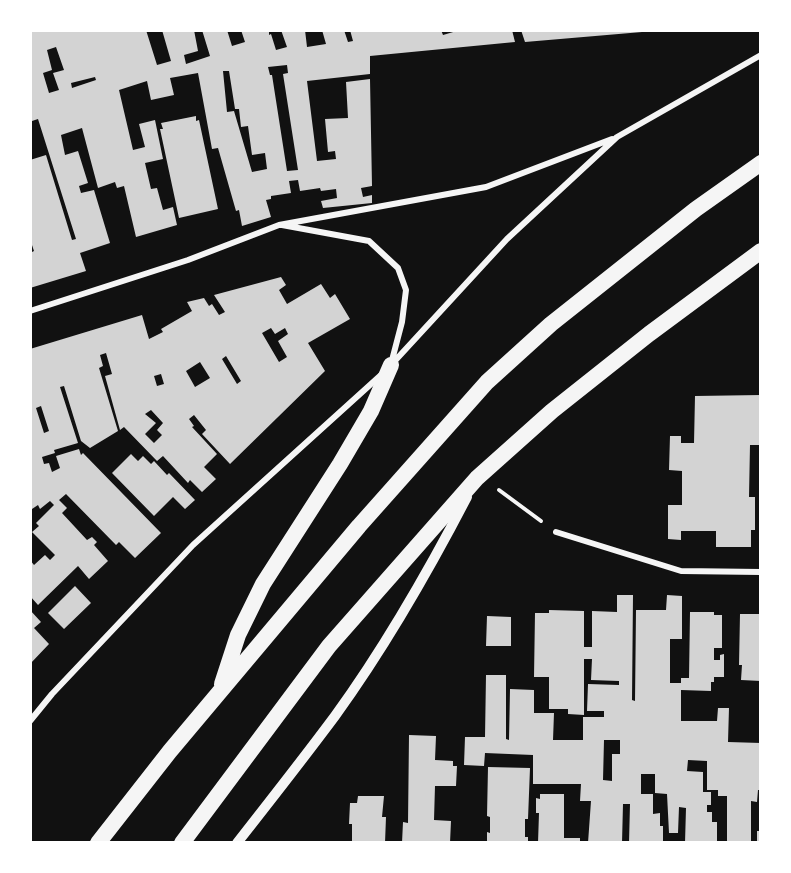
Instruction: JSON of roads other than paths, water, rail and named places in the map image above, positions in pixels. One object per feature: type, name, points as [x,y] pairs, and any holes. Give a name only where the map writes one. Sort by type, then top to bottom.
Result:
[{"type":"highway","points":[[98,843],[170,751],[359,526],[487,382],[560,317],[696,209],[761,163]]},
{"type":"highway","points":[[182,843],[329,646],[478,477],[570,397],[649,334],[761,251]]},
{"type":"highway","points":[[220,693],[238,635],[262,584],[340,464],[370,411],[391,366]]},
{"type":"street","points":[[30,311],[188,260],[279,225],[486,187],[617,137],[761,55]]},
{"type":"street","points":[[30,721],[52,694],[193,545],[391,366],[507,239],[617,137]]},
{"type":"street","points":[[279,225],[369,241],[398,268],[406,290],[402,322],[391,366]]},
{"type":"street","points":[[237,843],[336,715],[389,635],[438,554],[478,477]]},
{"type":"street","points":[[556,532],[681,571],[761,572]]}]
